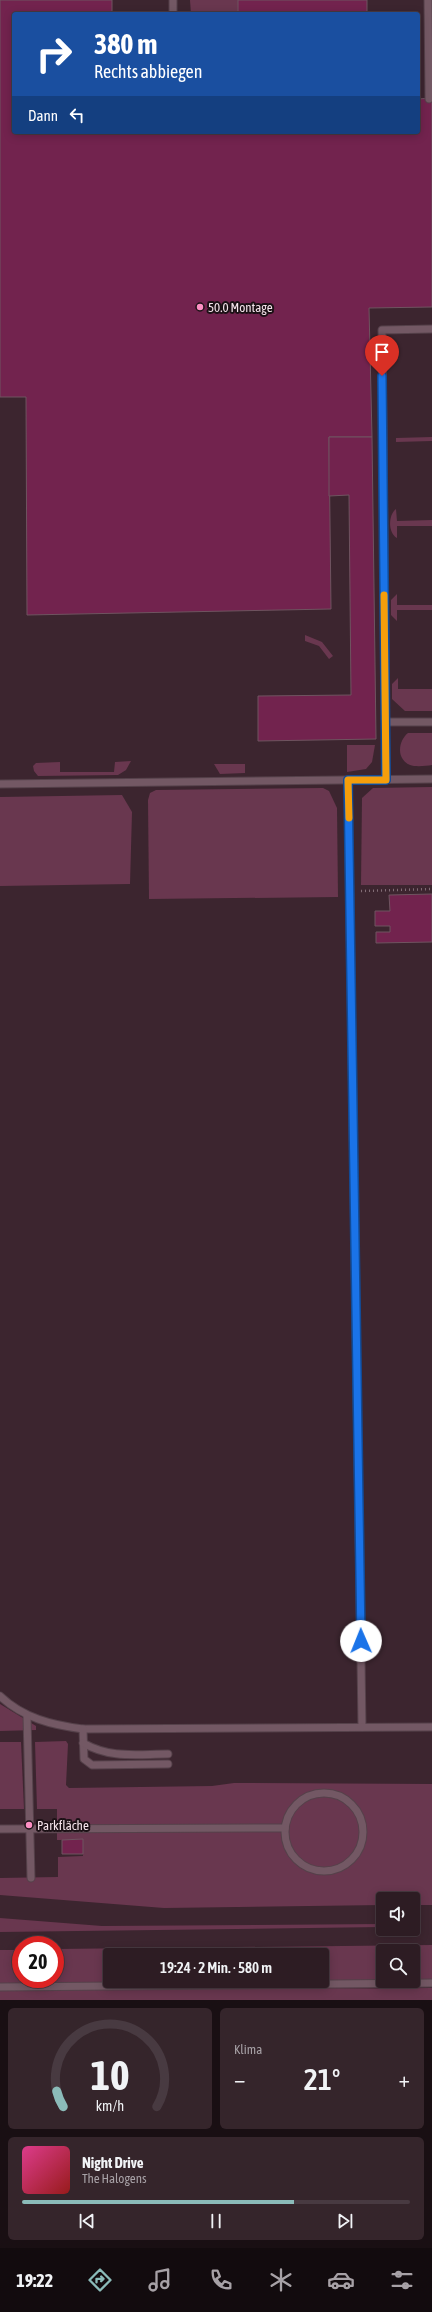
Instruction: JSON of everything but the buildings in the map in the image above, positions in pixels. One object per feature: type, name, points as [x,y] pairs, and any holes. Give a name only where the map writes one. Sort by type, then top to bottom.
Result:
[{"type":"lane","points":[[173,0],[173,12]]},
{"type":"lane","points":[[428,0],[429,98]]},
{"type":"lane","points":[[386,780],[382,330],[432,329]]},
{"type":"lane","points":[[386,722],[432,722]]},
{"type":"lane","points":[[0,784],[432,779]]},
{"type":"lane","points":[[348,780],[362,1727]]},
{"type":"lane","points":[[0,1696],[27,1716],[55,1725],[83,1729],[432,1726]]},
{"type":"lane","points":[[27,1716],[31,1878]]},
{"type":"lane","points":[[83,1729],[84,1759],[92,1765],[168,1764]]},
{"type":"lane","points":[[83,1743],[98,1751],[112,1755],[168,1754]]},
{"type":"lane","points":[[325,1793],[340,1796],[350,1802],[361,1820],[363,1830],[359,1851],[352,1859],[339,1868],[323,1871],[313,1869],[295,1858],[286,1839],[285,1828],[288,1818],[300,1801],[309,1796],[325,1793]]},
{"type":"lane","points":[[0,1829],[285,1828]]},
{"type":"lane","points":[[0,1987],[432,1982]]},
{"type":"path","points":[[350,891],[432,889]]},
{"type":"shaded area","points":[[190,0],[238,0],[238,12],[191,12]]},
{"type":"shaded area","points":[[432,437],[432,441],[396,442],[396,438]]},
{"type":"shaded area","points":[[396,509],[397,521],[432,520],[432,526],[397,526],[397,538],[392,532],[390,524],[390,519]]},
{"type":"shaded area","points":[[397,594],[397,605],[432,605],[432,610],[397,610],[397,621],[391,615],[391,600]]},
{"type":"shaded area","points":[[305,635],[322,642],[333,656],[329,659],[319,646],[305,641]]},
{"type":"shaded area","points":[[398,678],[398,689],[432,689],[432,711],[405,711],[392,699],[392,684]]},
{"type":"shaded area","points":[[408,733],[432,733],[432,765],[412,766],[402,759],[400,750],[401,745]]},
{"type":"shaded area","points":[[347,745],[375,745],[372,762],[366,769],[347,772]]},
{"type":"shaded area","points":[[131,761],[126,770],[118,775],[38,776],[34,771],[33,766],[36,763],[60,762],[60,772],[114,772],[115,762]]},
{"type":"shaded area","points":[[214,764],[245,764],[245,773],[220,774]]},
{"type":"shaded area","points":[[432,787],[432,885],[361,885],[362,798],[373,788]]},
{"type":"shaded area","points":[[323,788],[329,791],[337,808],[338,897],[149,899],[148,800],[150,793],[156,790]]},
{"type":"shaded area","points":[[122,795],[132,812],[130,884],[0,886],[0,797]]},
{"type":"shaded area","points":[[0,1704],[36,1726],[36,1730],[0,1731]]},
{"type":"shaded area","points":[[66,1741],[68,1744],[66,1785],[69,1788],[212,1786],[234,1783],[432,1784],[432,1905],[420,1905],[420,1892],[376,1892],[376,1905],[164,1908],[0,1895],[0,1878],[58,1877],[58,1857],[83,1856],[83,1840],[57,1840],[57,1809],[37,1809],[35,1742]]},
{"type":"shaded area","points":[[0,1742],[21,1742],[24,1809],[0,1809]]},
{"type":"shaded area","points":[[0,1918],[102,1926],[376,1924],[376,1927],[0,1932]]},
{"type":"shaded area","points":[[420,1945],[432,1945],[432,1987],[420,1987]]},
{"type":"shaded area","points":[[376,1946],[376,1988],[312,1989],[432,1988],[432,2000],[0,2000],[0,1950],[12,1950],[12,1988],[64,1988],[64,1949],[103,1948],[103,1988],[329,1988],[329,1948],[149,1948]]},
{"type":"slow traffic","points":[[349,818],[348,780],[386,780],[384,595]]},
{"type":"place","name":"50.0 Montage","points":[[200,307]]},
{"type":"place","name":"Parkfläche","points":[[29,1825]]},
{"type":"route","points":[[361,1641],[348,780],[386,780],[382,376]]}]
